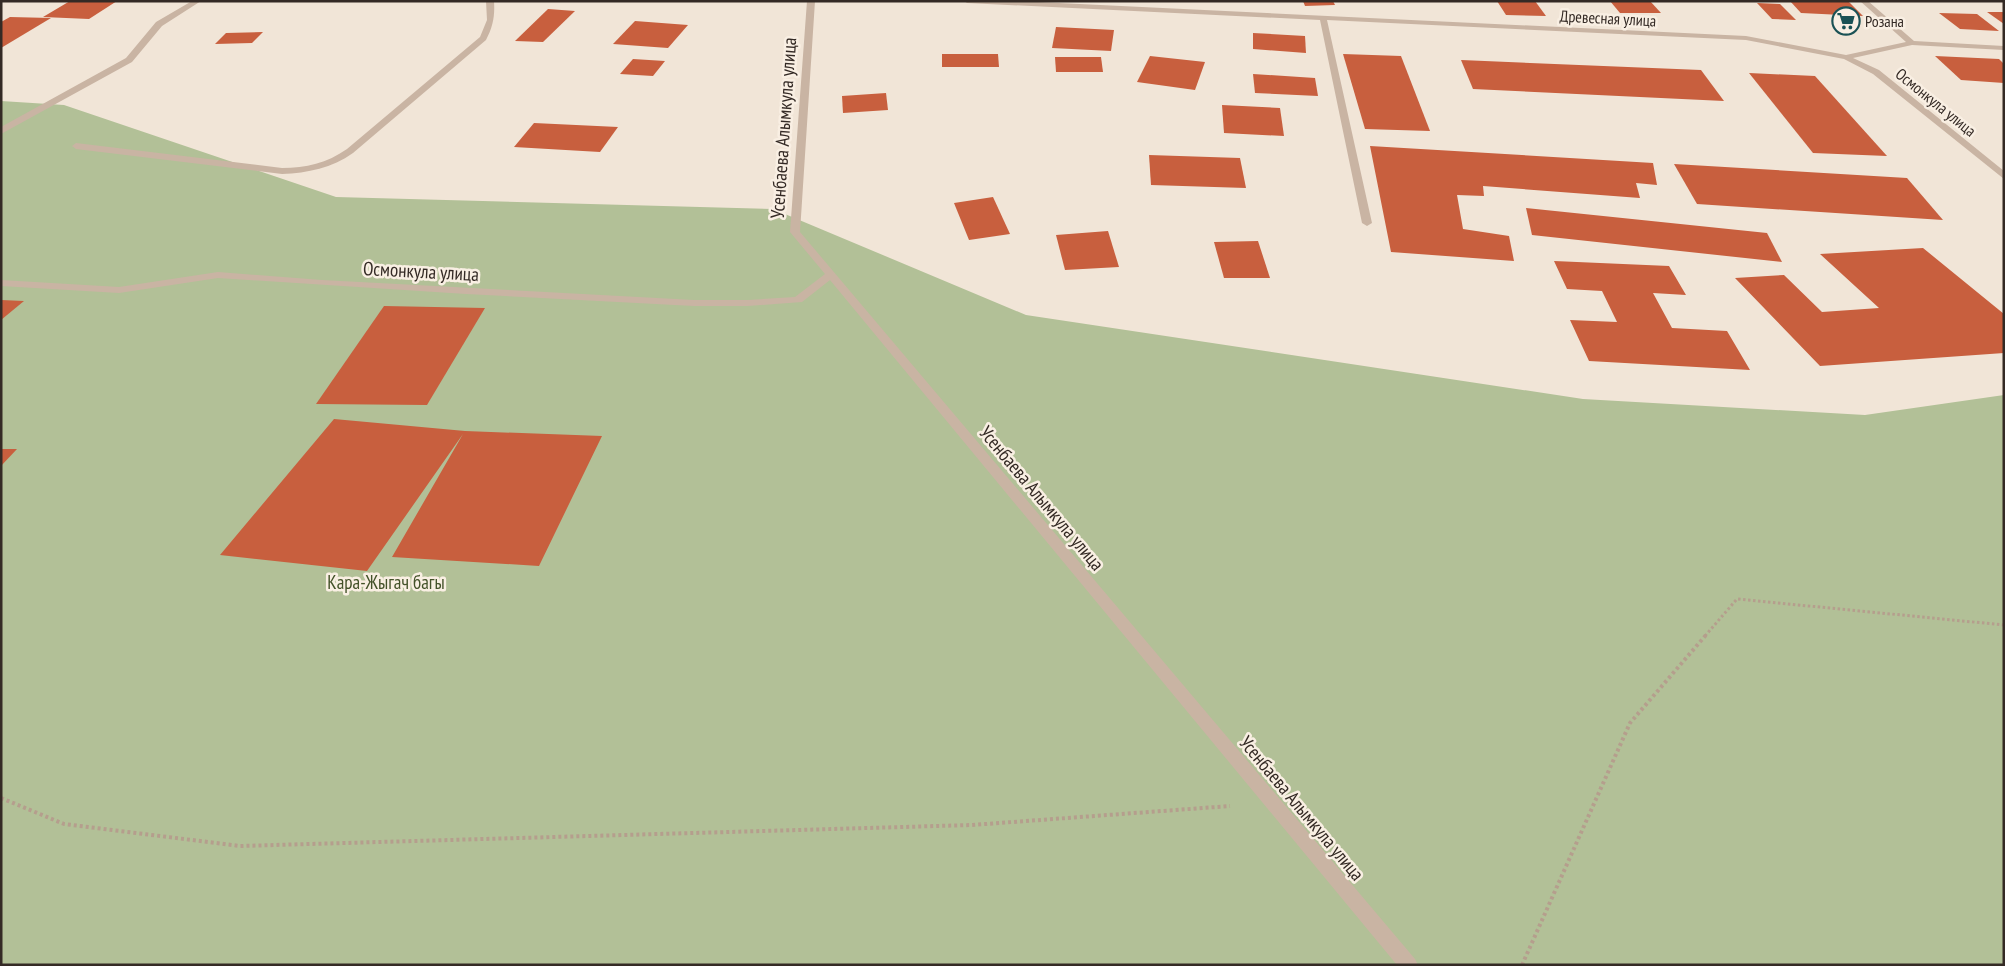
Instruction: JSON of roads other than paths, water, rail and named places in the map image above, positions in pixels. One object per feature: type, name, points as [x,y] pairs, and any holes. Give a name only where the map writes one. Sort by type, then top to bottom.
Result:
[{"type":"street","points":[[1,131],[130,60],[159,24],[198,1]]},
{"type":"street","points":[[76,146],[282,171],[308,170],[325,166],[339,160],[350,152],[483,38],[490,27],[492,15],[490,1]]},
{"type":"street","name":"Усенбаева Алымкула улица","points":[[810,1],[795,232],[1409,965]]},
{"type":"street","name":"Древесная улица","points":[[967,1],[1746,38],[1846,57],[1912,43],[2004,48]]},
{"type":"street","name":"Осмонкула улица","points":[[1863,1],[1912,43]]},
{"type":"street","points":[[1323,18],[1367,223]]},
{"type":"street","name":"Осмонкула улица","points":[[1846,57],[1876,72],[2004,176]]},
{"type":"street","name":"Осмонкула улица","points":[[1,283],[119,290],[218,275],[322,283],[694,303],[748,303],[798,300],[831,274]]},
{"type":"place","name":"Розана","points":[[1846,21]]},
{"type":"park label","name":"Кара-Жыгач багы","points":[[386,582]]}]
